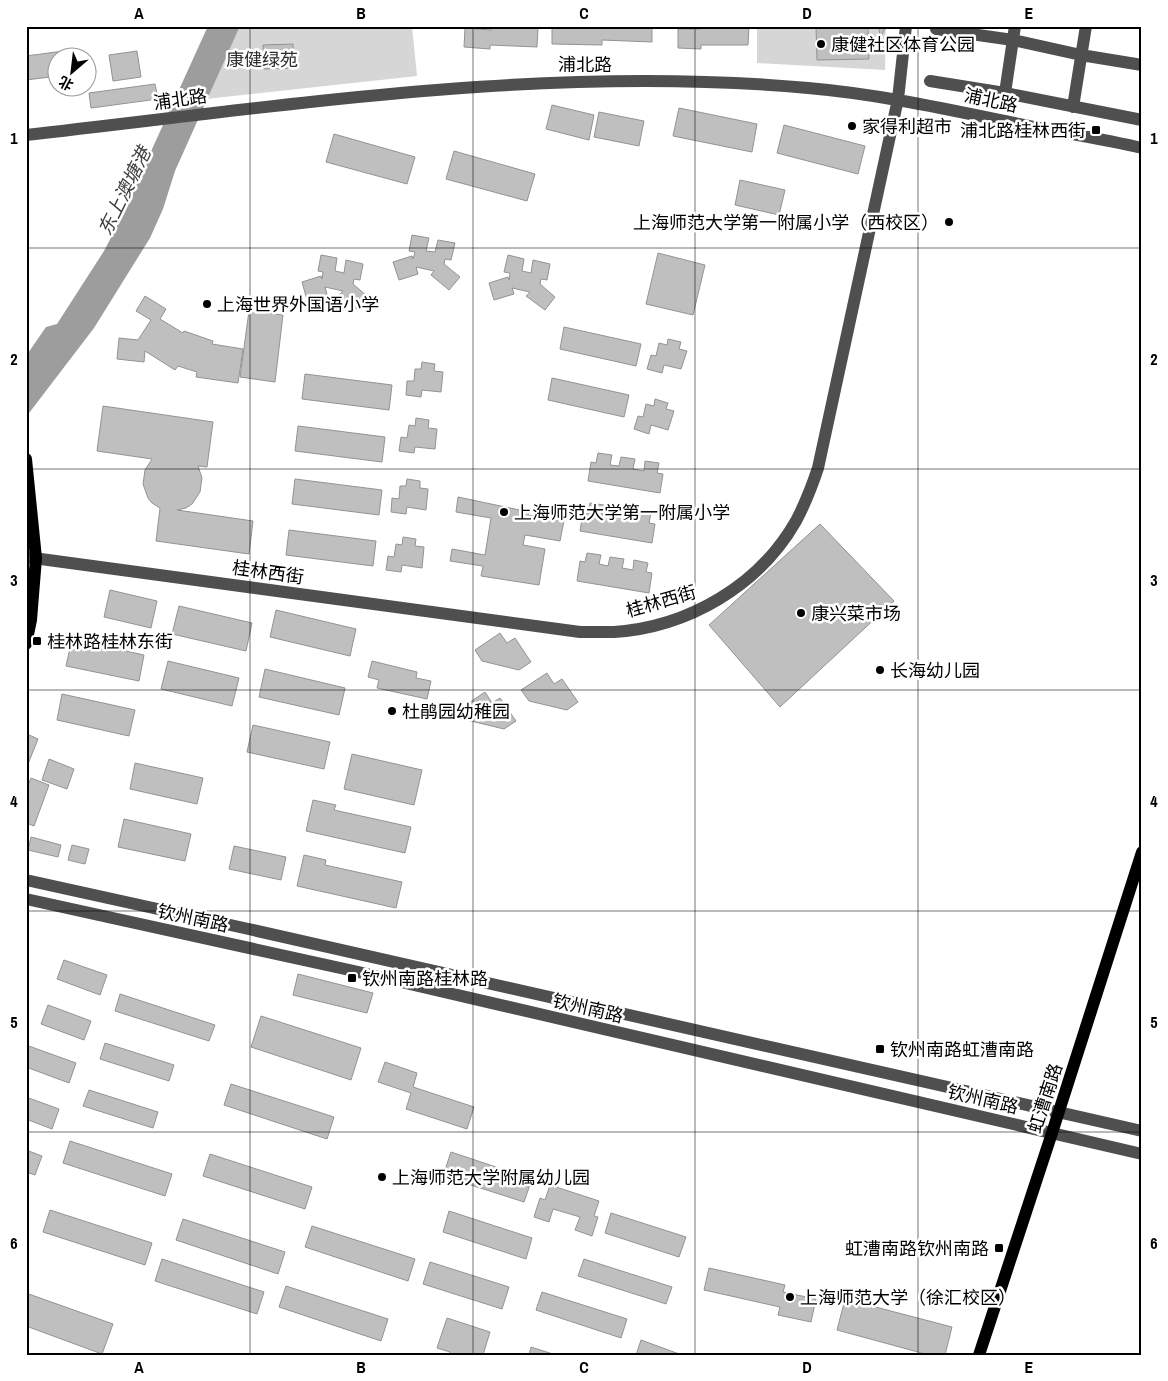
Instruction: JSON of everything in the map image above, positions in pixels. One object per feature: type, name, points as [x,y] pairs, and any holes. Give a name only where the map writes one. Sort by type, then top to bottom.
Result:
[{"type":"main road","points":[[26,459],[31,557],[31,620],[26,644]]},
{"type":"main road","name":"虹漕南路","points":[[979,1355],[1142,852]]},
{"type":"street","name":"桂林西街","points":[[31,557],[580,632],[615,632],[675,620],[702,609],[729,594],[777,548],[796,521],[809,494],[818,468],[898,99],[906,26]]},
{"type":"street","points":[[1005,93],[1015,26]]},
{"type":"street","points":[[1073,107],[1086,26]]},
{"type":"street","points":[[936,28],[1013,40],[1081,55],[1142,65]]},
{"type":"street","points":[[930,81],[1005,93],[1142,120]]},
{"type":"street","name":"浦北路","points":[[26,135],[154,121],[208,112],[427,90],[540,82],[717,82],[809,88],[898,99],[1142,148]]},
{"type":"street","name":"钦州南路","points":[[26,880],[1142,1131]]},
{"type":"street","name":"钦州南路","points":[[26,899],[354,971],[1142,1154]]},
{"type":"green space","name":"康健绿苑","points":[[240,26],[412,26],[417,76],[206,99]]},
{"type":"green space","name":"康健社区体育公园","points":[[757,26],[886,26],[885,70],[757,63]]},
{"type":"shaded area","points":[[208,26],[240,26],[175,171],[163,209],[150,238],[94,328],[26,417],[26,356],[46,327],[57,324],[104,251]]},
{"type":"building","points":[[491,26],[538,28],[537,47],[490,45],[490,49],[464,47],[465,28],[491,30]]},
{"type":"building","points":[[552,26],[652,26],[652,42],[602,40],[602,45],[552,44]]},
{"type":"building","points":[[700,26],[749,26],[748,45],[701,45],[701,49],[678,48],[678,29],[700,29]]},
{"type":"building","points":[[816,26],[868,26],[869,59],[817,60]]},
{"type":"building","points":[[879,26],[886,26],[880,39]]},
{"type":"building","points":[[293,44],[294,68],[264,69],[263,45]]},
{"type":"building","points":[[137,51],[141,77],[113,81],[109,55]]},
{"type":"building","points":[[48,53],[48,77],[26,80],[26,56]]},
{"type":"building","points":[[155,84],[158,99],[91,108],[90,98],[98,98],[98,92]]},
{"type":"building","points":[[552,105],[594,115],[589,140],[546,129]]},
{"type":"building","points":[[679,108],[757,124],[752,152],[673,136]]},
{"type":"building","points":[[599,112],[644,121],[639,146],[594,137]]},
{"type":"building","points":[[784,125],[865,146],[858,174],[777,153]]},
{"type":"building","points":[[334,134],[415,157],[407,184],[326,162]]},
{"type":"building","points":[[454,151],[535,174],[527,201],[446,179]]},
{"type":"building","points":[[740,180],[785,190],[779,215],[735,205]]},
{"type":"building","points":[[412,235],[429,238],[426,251],[435,252],[438,240],[455,243],[451,260],[445,259],[444,264],[460,277],[449,290],[431,275],[434,271],[416,267],[418,274],[399,280],[393,262],[412,256],[413,259],[415,252],[409,251]]},
{"type":"building","points":[[658,253],[705,265],[693,315],[646,304]]},
{"type":"building","points":[[321,255],[337,258],[335,271],[344,273],[346,260],[363,264],[360,280],[354,279],[353,284],[368,297],[358,310],[339,295],[343,291],[325,287],[327,294],[307,300],[302,282],[321,276],[322,279],[323,272],[318,271]]},
{"type":"building","points":[[508,255],[524,259],[522,271],[531,273],[533,260],[550,264],[547,280],[541,279],[540,284],[555,297],[545,310],[526,296],[530,292],[512,288],[514,294],[494,300],[489,283],[508,277],[509,280],[510,273],[504,272]]},
{"type":"building","points":[[145,296],[166,309],[160,319],[183,333],[184,331],[213,341],[212,344],[243,349],[238,383],[196,377],[197,372],[178,366],[175,370],[145,351],[144,362],[117,359],[119,338],[138,340],[151,320],[136,311]]},
{"type":"building","points":[[249,311],[283,315],[275,382],[240,377]]},
{"type":"building","points":[[564,327],[641,344],[636,366],[560,349]]},
{"type":"building","points":[[668,339],[681,342],[679,349],[687,351],[681,369],[664,365],[662,373],[647,369],[651,355],[656,356],[659,343],[667,345]]},
{"type":"building","points":[[422,362],[435,364],[434,371],[443,372],[441,392],[422,390],[421,397],[406,395],[407,381],[414,381],[415,369],[421,369]]},
{"type":"building","points":[[305,374],[392,385],[389,410],[302,399]]},
{"type":"building","points":[[552,378],[629,395],[624,417],[548,400]]},
{"type":"building","points":[[655,399],[668,403],[666,409],[674,411],[668,430],[651,425],[649,434],[634,429],[638,416],[643,417],[646,404],[654,406]]},
{"type":"building","points":[[103,406],[213,422],[207,467],[198,466],[202,478],[200,492],[192,504],[177,510],[253,521],[249,554],[156,541],[160,508],[148,498],[143,484],[145,470],[152,459],[97,451]]},
{"type":"building","points":[[416,418],[429,420],[428,428],[437,429],[435,449],[415,447],[414,453],[399,451],[401,437],[407,438],[409,425],[415,426]]},
{"type":"building","points":[[298,426],[385,437],[382,462],[295,451]]},
{"type":"building","points":[[598,453],[612,455],[610,465],[619,466],[621,457],[635,459],[633,469],[644,471],[645,461],[659,463],[657,473],[663,474],[660,493],[588,481],[591,462],[596,463]]},
{"type":"building","points":[[295,479],[382,490],[379,515],[292,504]]},
{"type":"building","points":[[407,479],[420,481],[420,488],[428,489],[426,510],[407,507],[406,514],[391,512],[392,498],[399,499],[400,486],[406,486]]},
{"type":"building","points":[[458,497],[529,512],[528,515],[564,521],[560,541],[525,535],[523,545],[545,549],[539,585],[481,576],[483,566],[450,561],[452,549],[485,555],[491,518],[456,512]]},
{"type":"building","points":[[590,503],[604,505],[602,515],[612,517],[613,507],[627,510],[625,519],[636,521],[637,511],[651,513],[649,523],[655,524],[652,543],[580,531],[583,512],[588,513]]},
{"type":"building","name":"康兴菜市场","points":[[820,524],[894,601],[780,707],[709,625]]},
{"type":"building","points":[[289,530],[376,541],[373,566],[286,555]]},
{"type":"building","points":[[403,537],[416,539],[415,546],[424,547],[422,568],[402,565],[401,572],[386,570],[388,556],[394,557],[396,544],[402,545]]},
{"type":"building","points":[[587,553],[601,555],[599,564],[608,566],[610,557],[624,559],[622,568],[633,570],[634,560],[648,563],[646,572],[652,573],[649,593],[577,581],[580,561],[585,562]]},
{"type":"building","points":[[110,590],[157,601],[151,628],[104,617]]},
{"type":"building","points":[[179,606],[252,623],[246,651],[172,634]]},
{"type":"building","points":[[276,610],[356,629],[350,656],[270,637]]},
{"type":"building","points":[[500,633],[507,643],[515,638],[531,662],[519,670],[482,661],[475,650]]},
{"type":"building","points":[[72,639],[144,655],[139,681],[66,666]]},
{"type":"building","points":[[168,661],[239,678],[232,706],[161,689]]},
{"type":"building","points":[[372,661],[417,672],[416,678],[431,681],[427,699],[377,688],[379,680],[368,677]]},
{"type":"building","points":[[265,669],[345,688],[339,715],[259,697]]},
{"type":"building","points":[[547,673],[554,684],[562,679],[578,702],[567,710],[529,701],[521,690]]},
{"type":"building","points":[[485,692],[492,703],[500,698],[516,721],[504,729],[467,720],[460,709]]},
{"type":"building","points":[[62,694],[135,710],[129,736],[57,720]]},
{"type":"building","points":[[253,725],[330,742],[324,769],[247,752]]},
{"type":"building","points":[[27,734],[38,739],[26,769],[26,736]]},
{"type":"building","points":[[352,754],[422,770],[414,805],[344,789]]},
{"type":"building","points":[[49,759],[74,769],[67,789],[42,780]]},
{"type":"building","points":[[135,763],[203,778],[197,804],[130,789]]},
{"type":"building","points":[[31,778],[49,785],[34,826],[26,823],[26,790]]},
{"type":"building","points":[[313,800],[336,805],[334,810],[411,827],[405,853],[306,831]]},
{"type":"building","points":[[124,819],[191,834],[185,861],[118,847]]},
{"type":"building","points":[[31,837],[61,845],[58,857],[28,850]]},
{"type":"building","points":[[72,845],[89,849],[85,864],[68,860]]},
{"type":"building","points":[[234,846],[286,857],[281,880],[229,869]]},
{"type":"building","points":[[304,855],[326,860],[325,865],[402,882],[396,908],[297,886]]},
{"type":"building","points":[[64,960],[107,975],[100,995],[57,979]]},
{"type":"building","points":[[298,974],[373,993],[367,1013],[293,995]]},
{"type":"building","points":[[120,994],[215,1025],[209,1041],[115,1011]]},
{"type":"building","points":[[48,1005],[91,1021],[84,1040],[41,1024]]},
{"type":"building","points":[[261,1016],[361,1048],[351,1080],[251,1047]]},
{"type":"building","points":[[105,1043],[174,1065],[169,1081],[100,1059]]},
{"type":"building","points":[[26,1045],[76,1063],[69,1083],[26,1067]]},
{"type":"building","points":[[385,1062],[417,1073],[413,1087],[474,1107],[467,1129],[406,1109],[411,1093],[378,1082]]},
{"type":"building","points":[[231,1084],[334,1117],[327,1139],[224,1105]]},
{"type":"building","points":[[89,1090],[158,1112],[153,1128],[83,1106]]},
{"type":"building","points":[[26,1097],[59,1109],[52,1129],[26,1119]]},
{"type":"building","points":[[70,1141],[172,1174],[165,1196],[63,1163]]},
{"type":"building","points":[[26,1150],[42,1156],[35,1175],[26,1172]]},
{"type":"building","points":[[451,1152],[532,1179],[524,1202],[443,1176]]},
{"type":"building","points":[[210,1154],[312,1187],[305,1209],[203,1176]]},
{"type":"building","points":[[550,1185],[599,1201],[594,1216],[598,1217],[592,1236],[575,1230],[580,1217],[553,1209],[549,1222],[534,1217],[540,1198],[545,1200]]},
{"type":"building","points":[[50,1210],[152,1243],[145,1265],[43,1232]]},
{"type":"building","points":[[449,1211],[532,1238],[526,1259],[443,1232]]},
{"type":"building","points":[[611,1213],[686,1237],[679,1257],[605,1233]]},
{"type":"building","points":[[183,1219],[285,1252],[278,1274],[176,1240]]},
{"type":"building","points":[[312,1226],[415,1259],[408,1281],[305,1247]]},
{"type":"building","points":[[162,1259],[264,1292],[257,1314],[155,1281]]},
{"type":"building","points":[[584,1259],[672,1287],[666,1304],[578,1276]]},
{"type":"building","points":[[430,1262],[509,1287],[502,1309],[423,1284]]},
{"type":"building","points":[[709,1268],[785,1285],[783,1292],[816,1299],[811,1322],[778,1315],[780,1307],[704,1290]]},
{"type":"building","points":[[286,1286],[388,1319],[381,1341],[279,1307]]},
{"type":"building","points":[[542,1292],[627,1319],[621,1338],[536,1310]]},
{"type":"building","points":[[26,1293],[113,1324],[102,1354],[26,1326]]},
{"type":"building","points":[[845,1299],[952,1327],[945,1355],[929,1355],[837,1330]]},
{"type":"building","points":[[447,1318],[490,1332],[483,1355],[449,1355],[450,1352],[437,1348]]},
{"type":"building","points":[[641,1340],[682,1355],[636,1355]]},
{"type":"building","points":[[531,1347],[556,1355],[529,1355]]},
{"type":"place","name":"康健社区体育公园","points":[[821,44]]},
{"type":"place","name":"家得利超市","points":[[852,126]]},
{"type":"place","name":"浦北路桂林西街","points":[[1096,130]]},
{"type":"place","name":"上海师范大学第一附属小学（西校区）","points":[[949,222]]},
{"type":"place","name":"上海世界外国语小学","points":[[207,304]]},
{"type":"place","name":"上海师范大学第一附属小学","points":[[504,512]]},
{"type":"place","name":"康兴菜市场","points":[[801,613]]},
{"type":"place","name":"桂林路桂林东街","points":[[37,641]]},
{"type":"place","name":"长海幼儿园","points":[[880,670]]},
{"type":"place","name":"杜鹃园幼稚园","points":[[392,711]]},
{"type":"place","name":"钦州南路桂林路","points":[[352,978]]},
{"type":"place","name":"钦州南路虹漕南路","points":[[880,1049]]},
{"type":"place","name":"上海师范大学附属幼儿园","points":[[382,1177]]},
{"type":"place","name":"虹漕南路钦州南路","points":[[999,1248]]},
{"type":"place","name":"上海师范大学（徐汇校区）","points":[[790,1297]]},
{"type":"water label","name":"东上澳塘港","points":[[124,191]]}]
